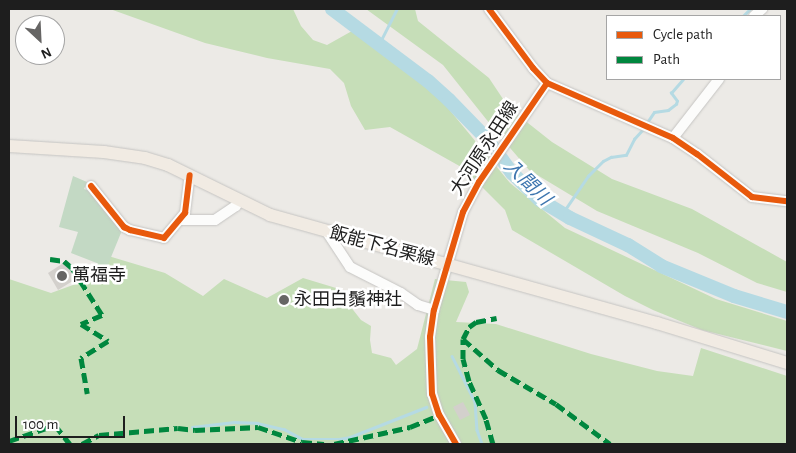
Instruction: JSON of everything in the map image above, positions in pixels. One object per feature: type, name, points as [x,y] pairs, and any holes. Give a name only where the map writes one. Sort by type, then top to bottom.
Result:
[{"type":"main road","name":"飯能下名栗線","points":[[9,146],[104,152],[145,158],[190,175],[270,215],[657,323],[787,363]]},
{"type":"street","points":[[489,9],[533,68],[547,83],[673,138],[697,154],[752,197],[787,201]]},
{"type":"street","points":[[673,138],[718,80]]},
{"type":"street","name":"大河原永田線","points":[[456,444],[438,415],[432,394],[430,337],[434,310],[463,212],[479,182],[547,83]]},
{"type":"street","points":[[91,186],[124,227],[164,238],[185,213],[190,175]]},
{"type":"street","points":[[180,220],[215,220],[236,206],[238,200]]},
{"type":"street","points":[[327,232],[350,267],[418,305],[434,310]]},
{"type":"green space","points":[[110,9],[293,9],[301,26],[313,40],[327,45],[352,31],[433,90],[510,183],[565,228],[716,299],[787,321],[787,351],[702,330],[653,310],[625,296],[512,230],[505,210],[463,168],[390,127],[365,130],[351,106],[344,83],[330,69],[267,58],[205,43]]},
{"type":"green space","points":[[366,9],[415,9],[418,21],[489,78],[509,108],[552,142],[612,179],[692,209],[787,262],[787,292],[757,283],[698,253],[597,211],[529,170],[443,65]]},
{"type":"green space","points":[[73,176],[87,182],[84,189],[93,192],[123,228],[107,267],[71,253],[78,232],[59,227]]},
{"type":"green space","points":[[105,255],[165,273],[203,296],[224,279],[267,298],[303,278],[336,288],[361,320],[371,326],[370,340],[372,353],[391,358],[396,365],[417,349],[435,279],[466,282],[469,292],[456,322],[496,324],[591,354],[657,371],[693,376],[701,348],[787,376],[787,444],[9,444],[9,279],[51,293],[84,281]]},
{"type":"building","name":"萬福寺","points":[[65,262],[76,279],[58,290],[48,273]]},
{"type":"building","points":[[463,402],[470,415],[460,420],[453,407]]},
{"type":"waterway","name":"入間川","points":[[332,9],[428,81],[449,100],[486,138],[512,173],[540,200],[570,218],[628,245],[661,266],[734,296],[787,312]]},
{"type":"waterway","points":[[379,44],[397,9]]},
{"type":"waterway","points":[[744,15],[750,9]]},
{"type":"waterway","points":[[646,124],[654,112],[668,110],[676,104],[677,101],[671,93],[682,80]]},
{"type":"waterway","points":[[562,214],[588,176],[603,161],[611,157],[626,155],[634,139],[643,129]]},
{"type":"waterway","points":[[452,356],[475,402],[477,430],[482,444]]},
{"type":"waterway","points":[[192,427],[234,422],[257,423],[284,429],[303,439],[339,439],[350,437],[426,407]]},
{"type":"marked path","points":[[50,259],[64,261],[72,268],[102,315],[81,324],[108,341],[81,358],[87,393]]},
{"type":"marked path","points":[[493,444],[486,419],[469,381],[463,359],[463,339],[469,327],[476,322],[497,318]]},
{"type":"marked path","points":[[463,339],[498,370],[556,404],[610,444]]},
{"type":"marked path","points":[[334,444],[410,427],[439,415]]},
{"type":"marked path","points":[[9,441],[55,425],[70,444]]},
{"type":"marked path","points":[[82,444],[99,435],[178,428],[195,430],[258,427],[302,442],[324,444]]},
{"type":"cycle path","points":[[489,9],[533,68],[547,83],[673,138],[697,154],[752,197],[787,201]]},
{"type":"cycle path","points":[[456,444],[439,415],[432,394],[430,337],[434,310],[463,212],[479,182],[547,83]]},
{"type":"cycle path","points":[[91,186],[124,227],[164,238],[185,213],[190,175]]},
{"type":"place","name":"萬福寺","points":[[62,276]]},
{"type":"place","name":"永田白鬚神社","points":[[284,300]]}]
